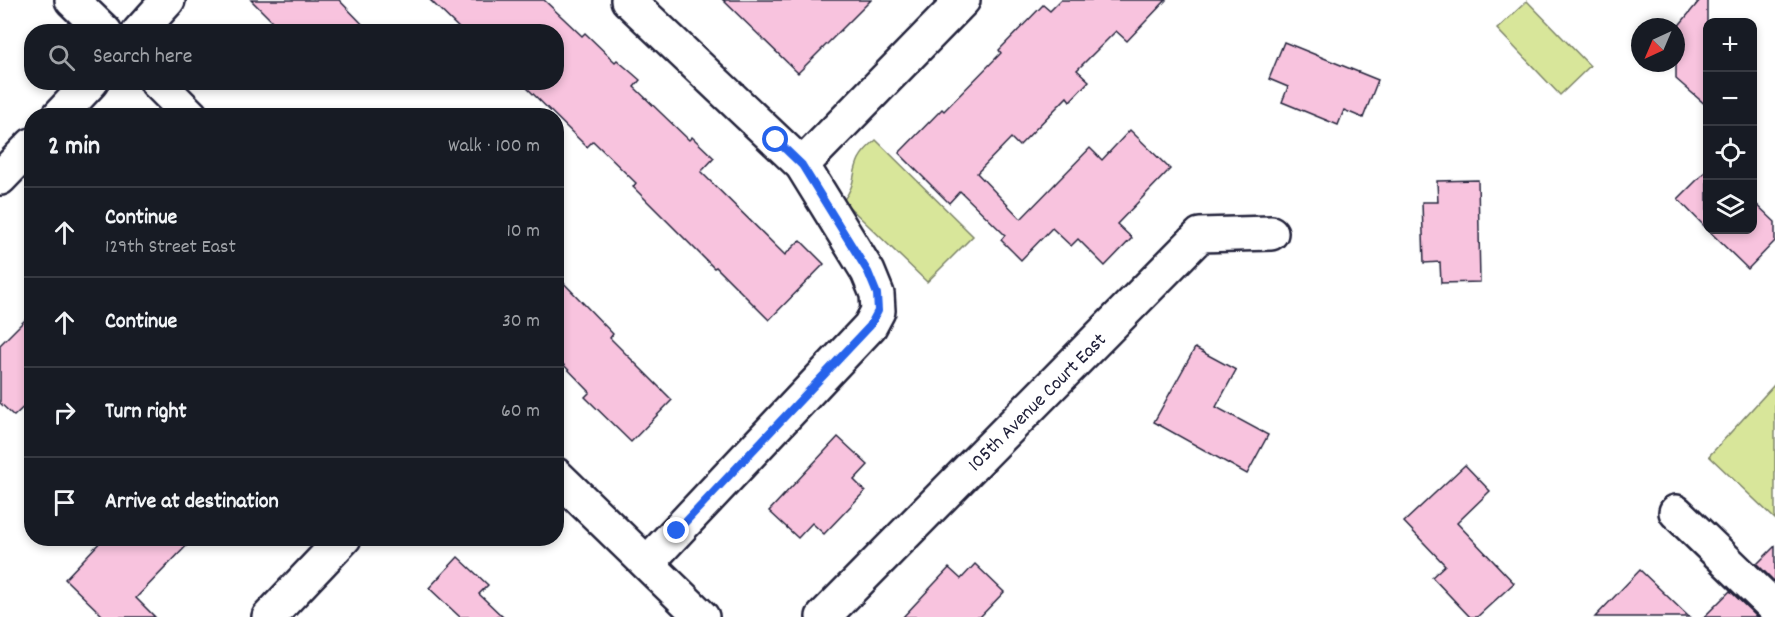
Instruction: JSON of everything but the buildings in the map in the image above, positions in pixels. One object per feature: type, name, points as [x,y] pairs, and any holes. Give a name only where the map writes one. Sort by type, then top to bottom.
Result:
[{"type":"street","points":[[72,0],[97,24]]},
{"type":"street","points":[[146,24],[168,0]]},
{"type":"street","points":[[628,0],[802,165],[868,272],[877,294],[878,311],[870,326],[647,563]]},
{"type":"street","points":[[802,165],[963,0]]},
{"type":"street","points":[[67,108],[83,90]]},
{"type":"street","points":[[165,90],[182,108]]},
{"type":"street","points":[[0,178],[24,153]]},
{"type":"street","name":"105th Avenue Court East","points":[[823,617],[1200,235],[1271,233]]},
{"type":"street","points":[[564,483],[702,617]]},
{"type":"street","points":[[1676,512],[1775,608]]},
{"type":"street","points":[[269,617],[336,546]]},
{"type":"green space","points":[[1527,1],[1590,66],[1560,95],[1497,29]]},
{"type":"green space","points":[[876,140],[973,236],[927,282],[843,201],[852,184],[859,159]]},
{"type":"green space","points":[[1775,384],[1775,519],[1709,456]]},
{"type":"route","points":[[677,531],[870,326],[878,311],[877,294],[868,272],[802,165],[776,140]]}]
